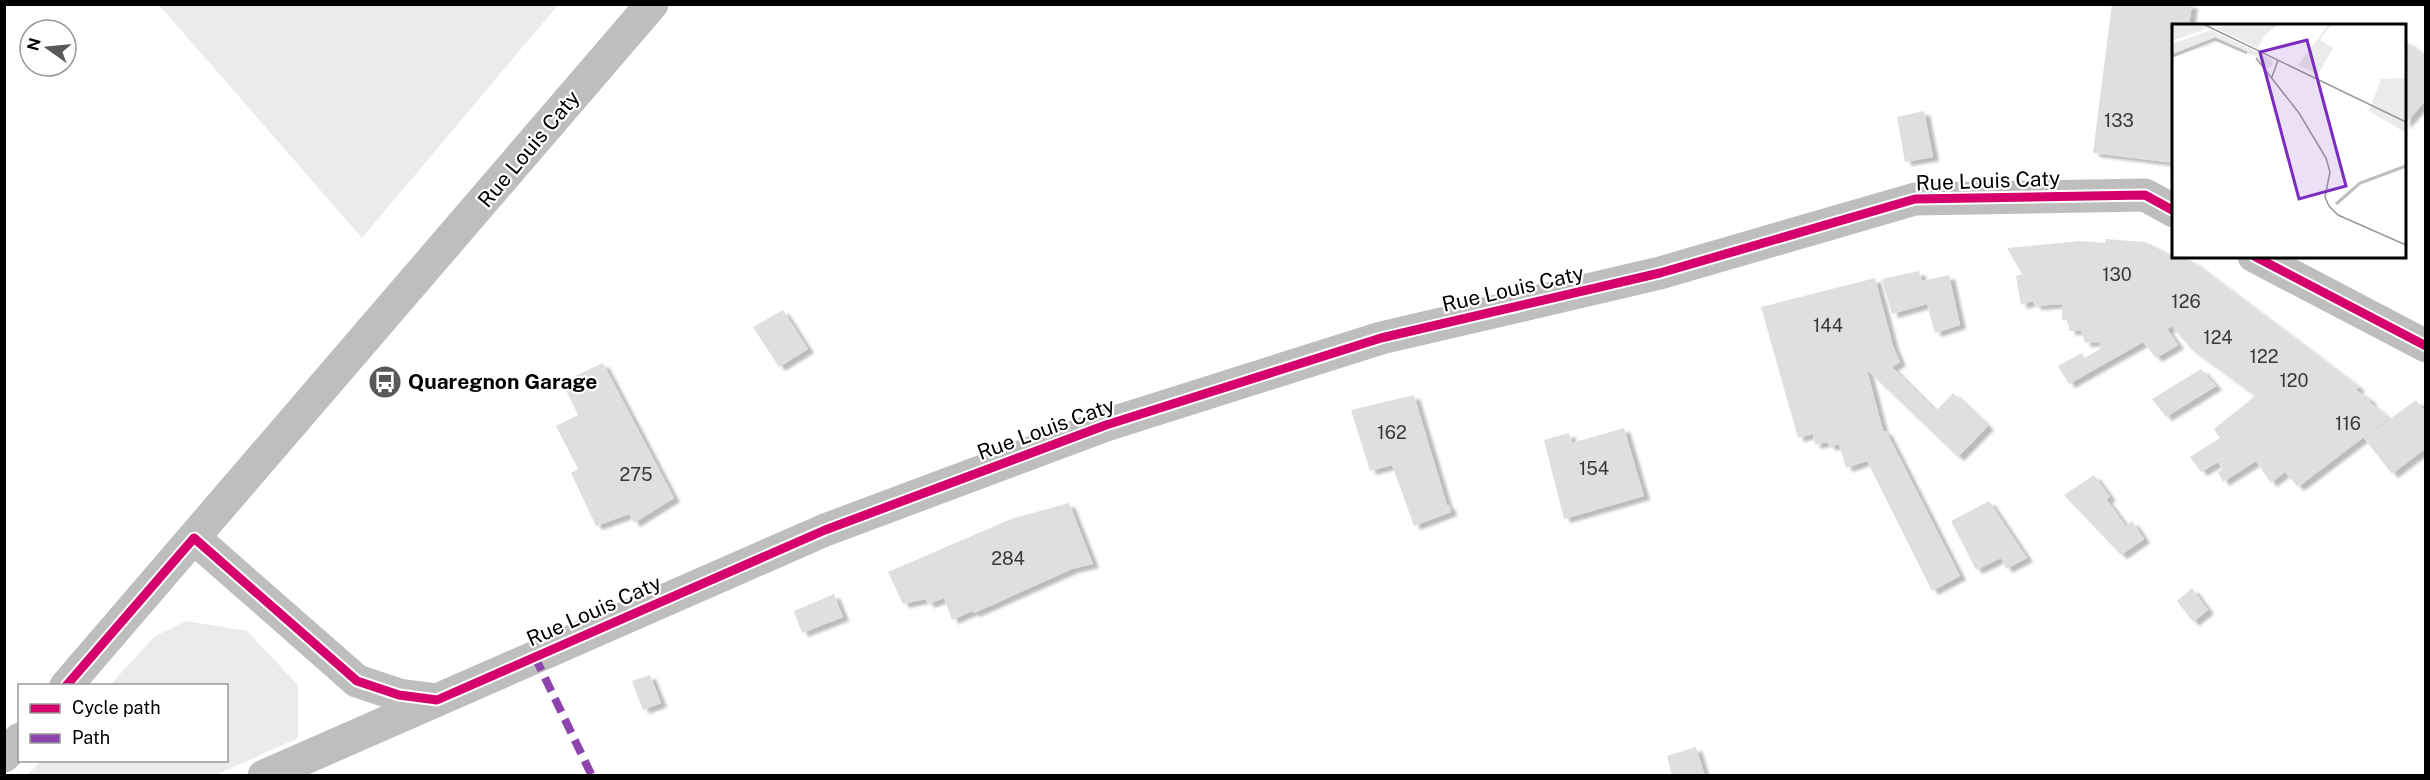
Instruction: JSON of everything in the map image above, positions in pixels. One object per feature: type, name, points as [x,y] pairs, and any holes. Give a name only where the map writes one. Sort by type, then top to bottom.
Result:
[{"type":"street","name":"Rue Louis Caty","points":[[68,684],[652,4]]},
{"type":"street","name":"Rue Louis Caty","points":[[264,776],[825,530],[1106,425],[1381,338],[1660,273],[1915,200],[2145,195],[2172,210]]},
{"type":"street","points":[[2258,258],[2426,346]]},
{"type":"street","points":[[194,538],[357,681],[399,695],[437,700]]},
{"type":"street","points":[[4,756],[18,741]]},
{"type":"shaded area","points":[[159,5],[558,5],[362,238]]},
{"type":"shaded area","points":[[186,621],[247,631],[298,685],[298,738],[216,775],[27,775],[40,762],[228,762],[228,684],[111,684],[155,636]]},
{"type":"building","points":[[2112,4],[2192,4],[2189,24],[2172,24],[2172,163],[2093,153]]},
{"type":"building","points":[[2406,41],[2426,56],[2426,100],[2406,123],[2406,65],[2408,63],[2406,62]]},
{"type":"building","points":[[1924,111],[1933,157],[1905,162],[1897,117]]},
{"type":"building","points":[[2106,239],[2145,242],[2172,255],[2172,258],[2192,261],[2359,387],[2356,390],[2371,400],[2369,402],[2389,418],[2298,487],[2285,472],[2271,483],[2256,461],[2223,482],[2218,472],[2222,470],[2218,462],[2201,472],[2190,457],[2220,438],[2214,429],[2255,396],[2191,349],[2172,326],[2167,329],[2178,345],[2156,358],[2143,342],[2069,384],[2058,366],[2082,353],[2085,358],[2101,348],[2099,342],[2085,343],[2081,331],[2069,331],[2069,320],[2062,320],[2062,304],[2035,306],[2033,301],[2021,305],[2016,276],[2022,274],[2007,248],[2080,241],[2105,243]]},
{"type":"building","points":[[1919,271],[1922,281],[1949,275],[1960,325],[1935,333],[1927,304],[1892,314],[1882,279]]},
{"type":"building","points":[[1875,278],[1893,346],[1900,362],[1892,367],[1936,411],[1953,393],[1988,426],[1958,457],[1867,370],[1883,431],[1886,431],[1960,576],[1932,591],[1867,461],[1846,468],[1839,444],[1830,447],[1827,442],[1815,445],[1813,434],[1798,438],[1761,307]]},
{"type":"building","points":[[783,310],[808,349],[779,367],[753,327]]},
{"type":"building","points":[[603,363],[674,498],[634,523],[629,514],[596,526],[571,473],[578,469],[556,426],[578,415],[562,382]]},
{"type":"building","points":[[2201,369],[2216,386],[2166,417],[2152,399]]},
{"type":"building","points":[[1414,395],[1451,512],[1414,526],[1392,465],[1370,471],[1351,410]]},
{"type":"building","points":[[2416,400],[2426,413],[2426,448],[2392,474],[2364,438]]},
{"type":"building","points":[[1624,428],[1644,496],[1564,519],[1544,440],[1569,433],[1572,443]]},
{"type":"building","points":[[2094,475],[2110,497],[2106,499],[2126,526],[2132,521],[2144,539],[2121,555],[2064,495]]},
{"type":"building","points":[[1989,501],[2027,558],[2006,569],[2001,558],[1976,570],[1951,521]]},
{"type":"building","points":[[1069,503],[1093,564],[1072,569],[974,613],[972,611],[952,620],[944,598],[928,604],[926,599],[903,604],[888,572],[1011,519]]},
{"type":"building","points":[[2192,588],[2208,610],[2193,622],[2177,601]]},
{"type":"building","points":[[834,594],[843,617],[802,633],[794,611]]},
{"type":"building","points":[[650,675],[661,703],[643,710],[632,681]]},
{"type":"building","points":[[1696,747],[1705,776],[1672,776],[1667,756]]},
{"type":"marked path","points":[[535,657],[592,776]]},
{"type":"cycle path","points":[[68,684],[194,538],[357,681],[399,695],[437,700],[825,530],[1106,425],[1381,338],[1660,273],[1915,199],[2145,195],[2172,210]]},
{"type":"cycle path","points":[[2258,258],[2426,346]]},
{"type":"place","name":"Quaregnon Garage","points":[[385,382]]}]
